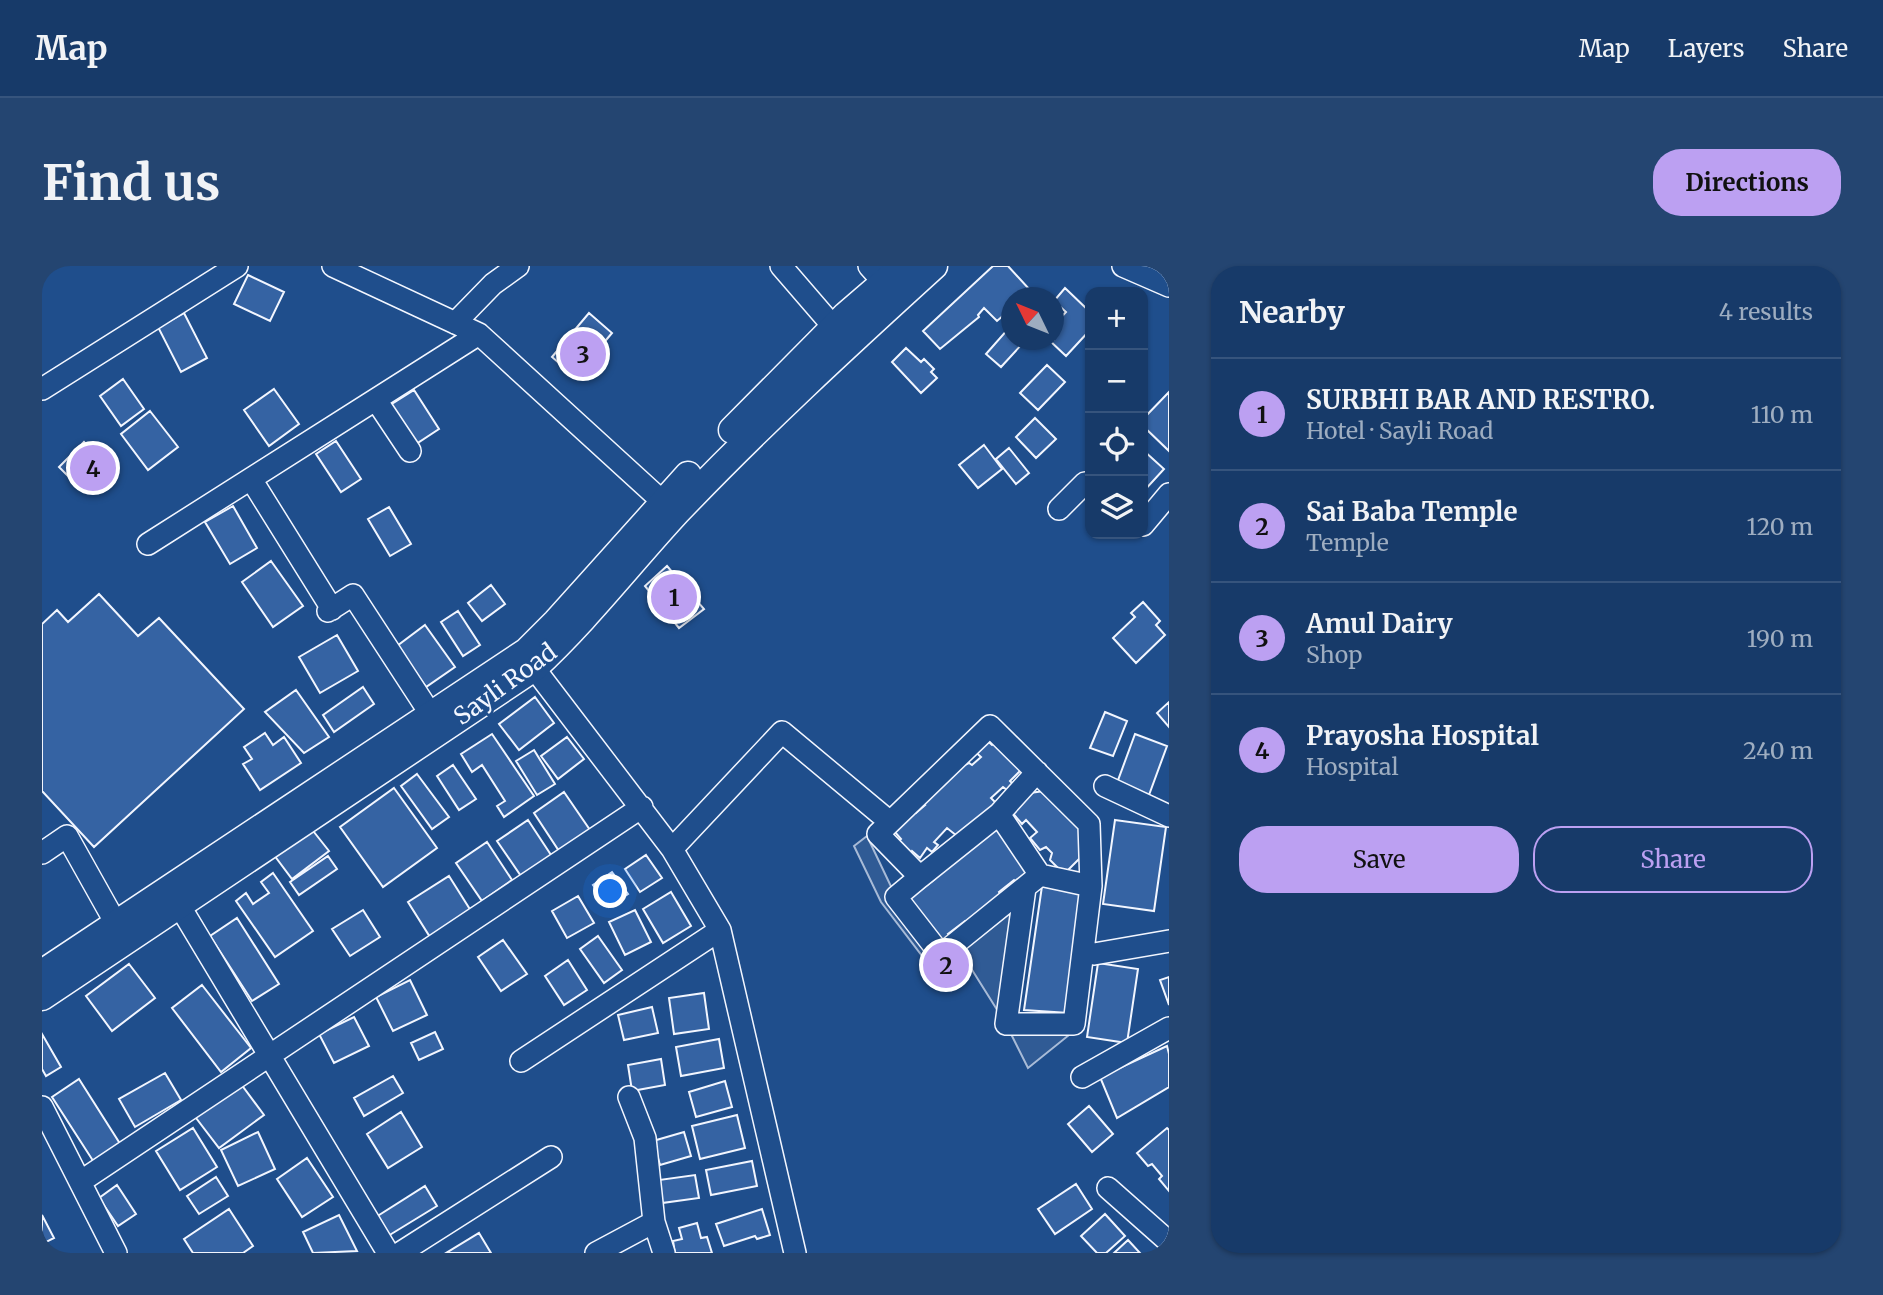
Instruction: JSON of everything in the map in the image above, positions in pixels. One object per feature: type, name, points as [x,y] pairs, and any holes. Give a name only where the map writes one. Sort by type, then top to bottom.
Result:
[{"type":"main road","name":"Sayli Road","points":[[42,997],[121,932],[179,905],[436,722],[534,668],[593,610],[669,507],[760,428],[888,278],[933,266]]},
{"type":"main road","points":[[42,973],[121,932],[436,722],[527,651],[669,507]]},
{"type":"street","points":[[42,389],[237,266]]},
{"type":"street","points":[[332,266],[479,334],[669,507]]},
{"type":"street","points":[[455,323],[493,284],[518,266]]},
{"type":"street","points":[[781,266],[841,335]]},
{"type":"street","points":[[1123,266],[1169,286]]},
{"type":"street","points":[[148,544],[479,334]]},
{"type":"street","points":[[376,400],[410,451]]},
{"type":"street","points":[[251,479],[330,610],[353,595],[436,722]]},
{"type":"street","points":[[1059,509],[1085,485]]},
{"type":"street","points":[[1148,519],[1169,494]]},
{"type":"street","points":[[534,668],[672,849],[720,930],[795,1253]]},
{"type":"street","points":[[920,877],[878,834],[990,726],[1089,824],[1091,886],[1074,1024],[1006,1024],[1032,881],[999,814]]},
{"type":"street","points":[[672,849],[782,732],[890,822]]},
{"type":"street","points":[[1037,772],[999,814],[895,897],[941,956],[1032,881],[1091,886]]},
{"type":"street","points":[[1105,786],[1169,816]]},
{"type":"street","points":[[80,1182],[642,807]]},
{"type":"street","points":[[42,853],[67,836],[121,932]]},
{"type":"street","points":[[179,905],[388,1253]]},
{"type":"street","points":[[521,1061],[720,930]]},
{"type":"street","points":[[1094,954],[1169,941]]},
{"type":"street","points":[[1082,1077],[1169,1028]]},
{"type":"street","points":[[629,1097],[645,1138],[654,1222],[664,1253]]},
{"type":"street","points":[[42,1107],[116,1253]]},
{"type":"street","points":[[400,1253],[551,1157]]},
{"type":"street","points":[[1108,1188],[1169,1242]]},
{"type":"street","points":[[596,1253],[654,1222]]},
{"type":"shaded area","points":[[867,836],[896,897],[941,955],[929,965],[881,902],[854,846]]},
{"type":"shaded area","points":[[1025,888],[1006,1024],[969,965],[953,945]]},
{"type":"shaded area","points":[[1006,1024],[1079,1027],[1028,1068]]},
{"type":"building","points":[[993,266],[1008,266],[1027,287],[1001,287],[1001,318],[997,321],[984,308],[979,317],[940,349],[923,331]]},
{"type":"building","points":[[248,275],[284,292],[270,321],[234,304]]},
{"type":"building","points":[[1064,289],[1085,307],[1085,335],[1066,356],[1060,350],[1064,350]]},
{"type":"building","points":[[184,313],[207,358],[181,372],[158,327]]},
{"type":"building","points":[[589,313],[612,333],[575,377],[552,357]]},
{"type":"building","points":[[1001,337],[1001,350],[1017,350],[1001,367],[986,354]]},
{"type":"building","points":[[906,348],[921,362],[924,359],[934,369],[931,372],[937,378],[921,393],[892,362]]},
{"type":"building","points":[[1047,365],[1065,382],[1038,410],[1020,393]]},
{"type":"building","points":[[123,379],[144,409],[121,426],[100,396]]},
{"type":"building","points":[[274,389],[299,424],[269,446],[244,410]]},
{"type":"building","points":[[414,390],[439,429],[413,446],[387,407]]},
{"type":"building","points":[[1169,392],[1169,451],[1148,431],[1148,414]]},
{"type":"building","points":[[150,411],[178,447],[148,470],[121,434]]},
{"type":"building","points":[[1035,418],[1056,439],[1036,458],[1016,437]]},
{"type":"building","points":[[336,441],[361,479],[341,492],[316,454]]},
{"type":"building","points":[[84,442],[109,467],[84,492],[59,467]]},
{"type":"building","points":[[984,445],[1002,469],[978,488],[959,465]]},
{"type":"building","points":[[1009,448],[1029,473],[1016,484],[996,459]]},
{"type":"building","points":[[1148,455],[1164,469],[1148,487]]},
{"type":"building","points":[[233,506],[257,548],[230,564],[205,522]]},
{"type":"building","points":[[389,507],[411,544],[390,556],[368,519]]},
{"type":"building","points":[[271,561],[303,606],[273,627],[242,582]]},
{"type":"building","points":[[667,566],[704,609],[679,628],[645,586]]},
{"type":"building","points":[[491,585],[505,604],[482,621],[468,603]]},
{"type":"building","points":[[99,594],[138,636],[159,618],[244,709],[94,847],[42,791],[42,624],[57,610],[68,622]]},
{"type":"building","points":[[1143,602],[1160,621],[1156,625],[1165,635],[1136,663],[1113,638],[1135,617],[1131,613]]},
{"type":"building","points":[[458,611],[480,645],[463,656],[441,622]]},
{"type":"building","points":[[425,625],[455,667],[426,687],[397,646]]},
{"type":"building","points":[[337,635],[358,671],[320,693],[299,657]]},
{"type":"building","points":[[363,687],[374,704],[334,732],[323,715]]},
{"type":"building","points":[[296,690],[329,737],[304,753],[265,712]]},
{"type":"building","points":[[535,697],[554,723],[519,750],[499,724]]},
{"type":"building","points":[[1169,702],[1169,727],[1157,713]]},
{"type":"building","points":[[1105,712],[1127,721],[1113,756],[1090,748]]},
{"type":"building","points":[[265,733],[273,745],[284,737],[301,763],[260,790],[243,764],[252,759],[244,747]]},
{"type":"building","points":[[492,734],[534,796],[504,817],[497,806],[505,801],[482,765],[472,772],[461,754]]},
{"type":"building","points":[[1135,734],[1167,746],[1149,795],[1117,783]]},
{"type":"building","points":[[567,737],[584,759],[558,779],[541,756]]},
{"type":"building","points":[[983,737],[992,745],[997,740],[1021,770],[1010,781],[1013,784],[1007,790],[1003,787],[991,798],[996,803],[972,829],[967,826],[957,836],[947,828],[934,842],[938,845],[932,852],[927,848],[920,858],[912,851],[910,854],[898,842],[901,839],[894,831],[910,808],[916,813],[925,805],[922,803],[955,769],[969,763],[972,765],[981,757],[972,749]]},
{"type":"building","points":[[534,750],[555,784],[537,795],[516,761]]},
{"type":"building","points":[[453,765],[476,799],[459,810],[437,776]]},
{"type":"building","points":[[417,774],[449,817],[432,829],[401,786]]},
{"type":"building","points":[[394,788],[437,848],[383,887],[340,827]]},
{"type":"building","points":[[1051,790],[1084,826],[1083,855],[1064,874],[1050,860],[1052,853],[1046,847],[1040,850],[1030,838],[1037,832],[1026,820],[1022,824],[1010,810],[1030,793]]},
{"type":"building","points":[[564,792],[590,830],[559,851],[534,813]]},
{"type":"building","points":[[528,820],[553,858],[523,879],[497,841]]},
{"type":"building","points":[[1115,820],[1166,827],[1154,911],[1103,904]]},
{"type":"building","points":[[999,826],[1035,871],[1018,884],[1014,880],[999,892],[1002,897],[968,924],[965,921],[948,934],[951,938],[939,947],[901,901],[918,887],[921,890],[935,879],[932,874],[963,849],[967,853]]},
{"type":"building","points":[[310,827],[329,851],[292,879],[274,855]]},
{"type":"building","points":[[487,842],[512,880],[482,901],[456,863]]},
{"type":"building","points":[[646,855],[662,878],[640,892],[625,869]]},
{"type":"building","points":[[328,856],[337,869],[299,895],[290,882]]},
{"type":"building","points":[[612,872],[628,894],[609,907],[593,885]]},
{"type":"building","points":[[273,873],[313,931],[275,957],[236,901],[246,893],[253,904],[269,893],[261,882]]},
{"type":"building","points":[[449,876],[471,911],[430,937],[408,902]]},
{"type":"building","points":[[1042,886],[1084,892],[1069,1013],[1024,1010]]},
{"type":"building","points":[[671,892],[691,926],[663,943],[643,909]]},
{"type":"building","points":[[578,896],[594,923],[567,938],[552,911]]},
{"type":"building","points":[[363,910],[380,937],[350,956],[332,929]]},
{"type":"building","points":[[635,910],[651,942],[625,955],[609,922]]},
{"type":"building","points":[[237,918],[279,984],[252,1001],[210,936]]},
{"type":"building","points":[[598,936],[622,970],[604,983],[580,949]]},
{"type":"building","points":[[503,940],[527,974],[501,991],[478,957]]},
{"type":"building","points":[[568,960],[587,990],[564,1005],[545,976]]},
{"type":"building","points":[[1098,963],[1138,969],[1127,1043],[1087,1037]]},
{"type":"building","points":[[129,964],[155,998],[112,1031],[86,996]]},
{"type":"building","points":[[1169,977],[1169,1005],[1160,980]]},
{"type":"building","points":[[410,980],[427,1015],[393,1031],[376,997]]},
{"type":"building","points":[[202,985],[251,1048],[221,1072],[172,1008]]},
{"type":"building","points":[[704,993],[709,1029],[674,1034],[669,998]]},
{"type":"building","points":[[652,1007],[658,1033],[624,1040],[618,1015]]},
{"type":"building","points":[[354,1017],[369,1046],[334,1063],[319,1034]]},
{"type":"building","points":[[435,1032],[443,1049],[419,1060],[411,1043]]},
{"type":"building","points":[[42,1034],[61,1067],[46,1076],[42,1069]]},
{"type":"building","points":[[719,1039],[724,1068],[681,1076],[676,1047]]},
{"type":"building","points":[[1167,1046],[1169,1087],[1117,1118],[1100,1077]]},
{"type":"building","points":[[661,1059],[665,1085],[632,1091],[628,1065]]},
{"type":"building","points":[[165,1073],[181,1100],[135,1127],[119,1099]]},
{"type":"building","points":[[393,1076],[403,1093],[364,1116],[354,1098]]},
{"type":"building","points":[[79,1079],[124,1150],[97,1167],[52,1097]]},
{"type":"building","points":[[238,1080],[264,1115],[219,1148],[193,1114]]},
{"type":"building","points":[[725,1081],[732,1107],[696,1117],[689,1092]]},
{"type":"building","points":[[1089,1106],[1113,1134],[1092,1152],[1068,1124]]},
{"type":"building","points":[[401,1112],[422,1147],[388,1168],[367,1134]]},
{"type":"building","points":[[737,1115],[745,1148],[700,1159],[692,1126]]},
{"type":"building","points":[[193,1128],[217,1167],[180,1190],[156,1151]]},
{"type":"building","points":[[1167,1128],[1169,1191],[1152,1164],[1148,1166],[1137,1153]]},
{"type":"building","points":[[258,1132],[275,1169],[238,1186],[221,1150]]},
{"type":"building","points":[[684,1132],[691,1156],[660,1165],[653,1141]]},
{"type":"building","points":[[307,1158],[333,1197],[302,1217],[277,1179]]},
{"type":"building","points":[[752,1161],[757,1186],[711,1195],[706,1170]]},
{"type":"building","points":[[695,1175],[699,1198],[662,1203],[659,1180]]},
{"type":"building","points":[[216,1177],[228,1196],[199,1214],[187,1196]]},
{"type":"building","points":[[1076,1184],[1092,1209],[1055,1234],[1038,1209]]},
{"type":"building","points":[[117,1185],[136,1214],[118,1226],[99,1198]]},
{"type":"building","points":[[425,1186],[437,1206],[388,1236],[376,1217]]},
{"type":"building","points":[[229,1209],[253,1246],[243,1253],[193,1253],[184,1239]]},
{"type":"building","points":[[762,1209],[770,1235],[757,1239],[755,1236],[724,1246],[716,1224]]},
{"type":"building","points":[[1105,1214],[1125,1236],[1106,1253],[1097,1253],[1081,1236]]},
{"type":"building","points":[[42,1215],[54,1238],[42,1244]]},
{"type":"building","points":[[339,1215],[357,1251],[313,1253],[303,1232]]},
{"type":"building","points":[[697,1223],[701,1238],[707,1237],[712,1253],[675,1253],[673,1241],[682,1239],[679,1228]]},
{"type":"building","points":[[479,1233],[491,1253],[446,1253]]},
{"type":"building","points":[[1128,1240],[1140,1253],[1114,1253]]},
{"type":"place","name":"Amul Dairy","points":[[583,354]]},
{"type":"place","name":"Prayosha Hospital","points":[[93,468]]},
{"type":"place","name":"SURBHI BAR AND RESTRO.","points":[[674,597]]},
{"type":"place","name":"Sai Baba Temple","points":[[946,965]]}]
